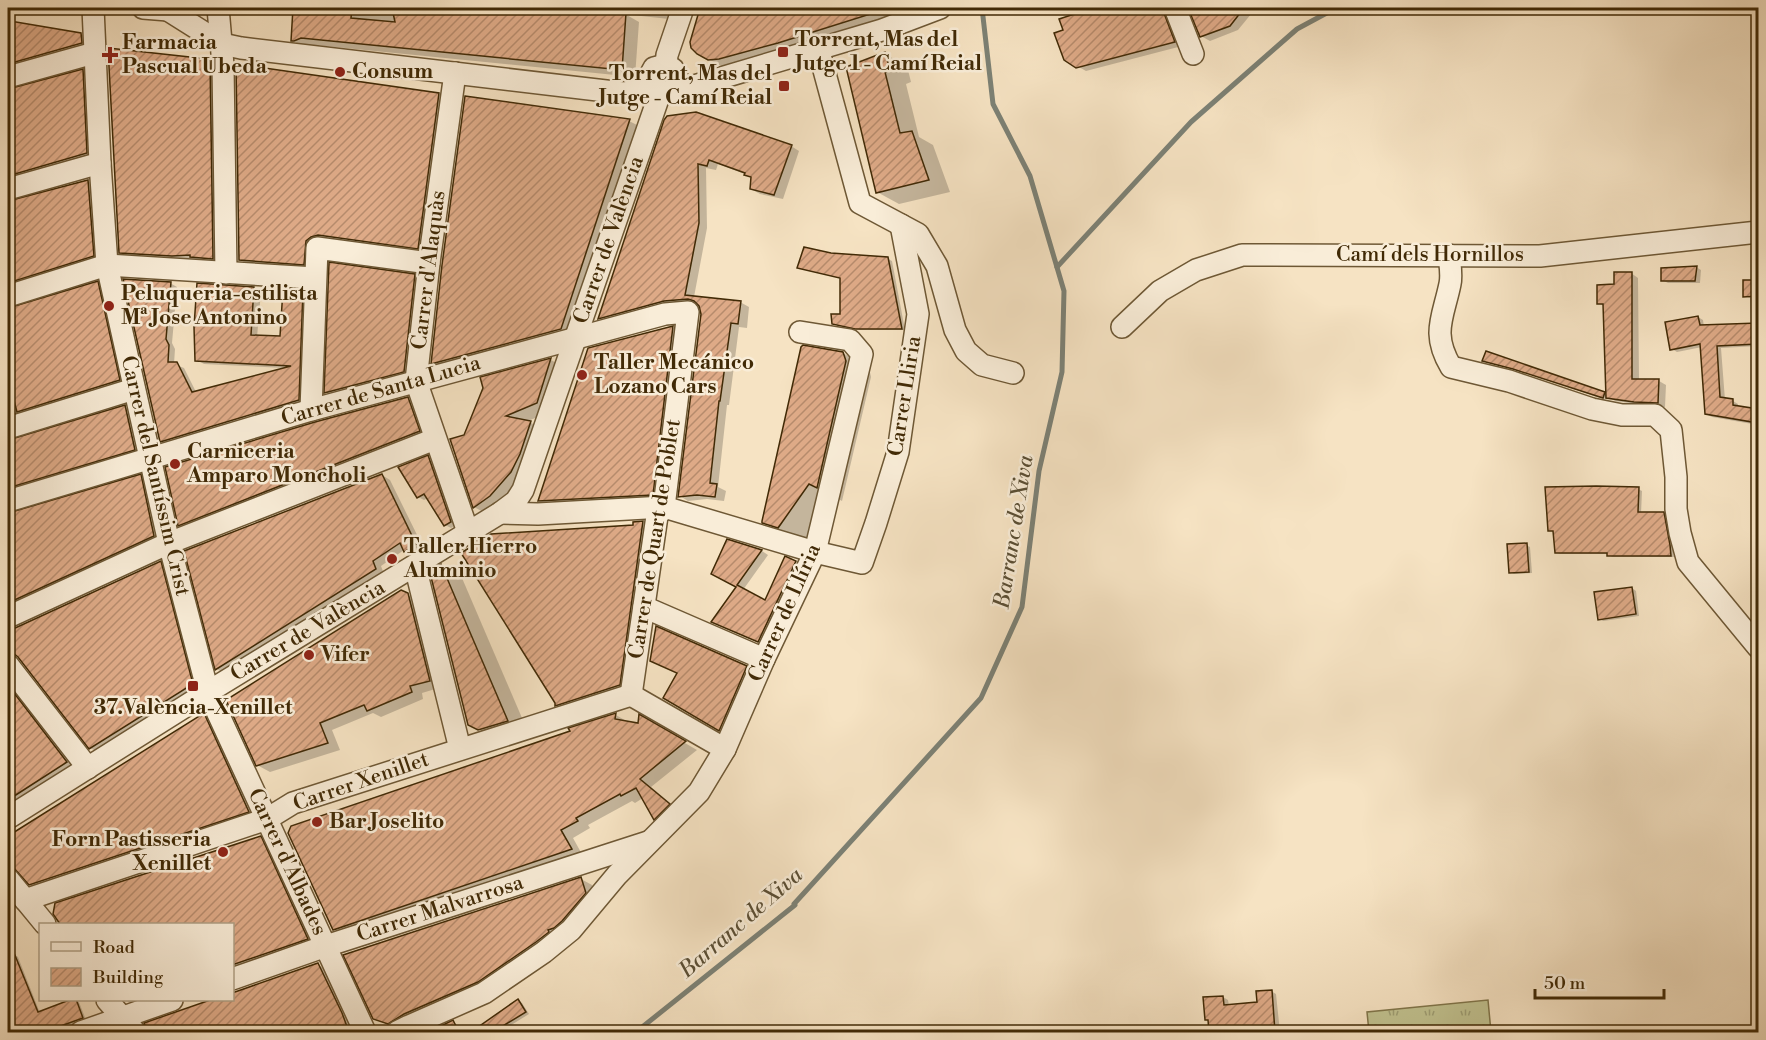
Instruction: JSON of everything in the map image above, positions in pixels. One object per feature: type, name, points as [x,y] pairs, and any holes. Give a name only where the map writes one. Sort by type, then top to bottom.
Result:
[{"type":"street","name":"Carrer del Santíssim Crist","points":[[93,8],[107,265],[169,543],[208,692]]},
{"type":"street","points":[[143,8],[178,9],[222,44],[250,49],[623,93],[694,86],[882,30],[940,8]]},
{"type":"street","points":[[218,8],[222,44],[226,273]]},
{"type":"street","name":"Carrer de València","points":[[8,818],[516,501],[523,490],[662,90],[649,80],[651,72],[658,66],[666,65],[667,55],[683,8]]},
{"type":"street","points":[[1175,8],[1193,54]]},
{"type":"street","points":[[818,48],[860,203],[918,234],[937,266],[955,330],[966,351],[982,365],[1013,373]]},
{"type":"street","points":[[8,77],[94,53]]},
{"type":"street","name":"Carrer d'Alaquàs","points":[[455,73],[429,263],[416,381],[468,532]]},
{"type":"street","points":[[8,189],[100,163]]},
{"type":"street","name":"Carrer Lliria","points":[[815,552],[862,563],[898,452],[918,314],[901,225]]},
{"type":"street","name":"Camí dels Hornillos","points":[[1122,327],[1160,291],[1196,270],[1242,255],[1540,256],[1758,232]]},
{"type":"street","points":[[311,410],[317,248],[429,263]]},
{"type":"street","points":[[1449,255],[1451,282],[1442,311],[1439,333],[1442,352],[1451,367],[1509,381],[1592,409],[1622,415],[1655,415],[1671,430],[1676,477],[1676,509],[1688,562],[1758,646]]},
{"type":"street","points":[[8,296],[107,265],[315,278]]},
{"type":"street","name":"Carrer de Santa Lucia","points":[[8,501],[311,410],[665,314],[688,312]]},
{"type":"street","name":"Carrer de Quart de Poblet","points":[[631,695],[657,516],[664,507],[688,312]]},
{"type":"street","name":"Carrer de Llíria","points":[[398,1032],[484,993],[572,930],[617,875],[699,792],[725,749],[764,659],[815,552],[862,354],[850,340],[800,332]]},
{"type":"street","points":[[8,428],[134,389]]},
{"type":"street","points":[[8,617],[169,543],[435,439]]},
{"type":"street","points":[[500,513],[538,514],[664,507],[815,552]]},
{"type":"street","points":[[415,566],[460,749]]},
{"type":"street","points":[[644,607],[764,659]]},
{"type":"street","points":[[8,665],[88,768]]},
{"type":"street","name":"Carrer d'Albades","points":[[208,692],[365,1032]]},
{"type":"street","points":[[631,695],[725,749]]},
{"type":"street","name":"Carrer Xenillet","points":[[25,900],[267,819],[293,803],[631,695]]},
{"type":"street","name":"Carrer Malvarrosa","points":[[234,977],[649,842]]},
{"type":"street","points":[[8,879],[44,923]]},
{"type":"street","points":[[110,1001],[128,1025]]},
{"type":"street","points":[[81,1032],[128,1025],[169,1001]]},
{"type":"green space","points":[[1488,1000],[1491,1032],[1369,1032],[1367,1012]]},
{"type":"building","points":[[293,8],[352,8],[351,18],[395,22],[392,8],[586,8],[626,13],[622,70],[301,38],[291,41]]},
{"type":"building","points":[[700,8],[880,8],[880,11],[778,43],[708,60],[691,48],[690,42]]},
{"type":"building","points":[[1093,8],[1162,8],[1175,42],[1076,68],[1064,60],[1054,33],[1063,30],[1059,19]]},
{"type":"building","points":[[1188,8],[1244,8],[1230,26],[1200,37]]},
{"type":"building","points":[[8,22],[81,33],[82,43],[8,64]]},
{"type":"building","points":[[108,48],[210,61],[213,259],[190,257],[190,255],[119,253]]},
{"type":"building","points":[[885,52],[890,70],[885,72],[900,133],[912,131],[929,180],[876,193],[846,67]]},
{"type":"building","points":[[237,64],[439,93],[418,249],[318,235],[306,241],[304,265],[239,260]]},
{"type":"building","points":[[83,69],[87,153],[8,176],[8,89]]},
{"type":"building","points":[[465,96],[630,119],[561,329],[431,364],[442,265]]},
{"type":"building","points":[[696,112],[792,145],[774,195],[750,189],[751,177],[744,175],[745,173],[709,160],[707,166],[698,164],[699,223],[685,295],[741,301],[738,324],[731,323],[719,401],[710,483],[717,484],[715,497],[697,495],[678,497],[701,314],[699,306],[688,299],[664,301],[598,319],[664,120],[667,116]]},
{"type":"building","points":[[88,180],[94,256],[8,283],[8,201]]},
{"type":"building","points":[[804,247],[831,253],[888,257],[902,329],[855,329],[832,324],[831,314],[840,314],[840,278],[797,268]]},
{"type":"building","points":[[329,262],[415,274],[404,372],[324,393]]},
{"type":"building","points":[[1697,266],[1695,281],[1661,281],[1661,268]]},
{"type":"building","points":[[1614,272],[1632,272],[1632,379],[1659,379],[1658,403],[1606,398],[1603,304],[1597,304],[1597,285],[1614,284]]},
{"type":"building","points":[[123,279],[171,282],[166,339],[169,345],[168,362],[177,362],[192,392],[291,366],[195,361],[194,327],[197,283],[254,287],[251,335],[280,336],[283,289],[303,290],[299,400],[160,442]]},
{"type":"building","points":[[1743,280],[1758,280],[1758,296],[1743,297]]},
{"type":"building","points":[[98,281],[120,380],[17,412],[8,378],[8,308]]},
{"type":"building","points":[[1698,316],[1700,325],[1758,323],[1758,344],[1717,346],[1720,397],[1733,399],[1733,405],[1758,409],[1758,423],[1705,414],[1700,344],[1670,350],[1665,322]]},
{"type":"building","points":[[673,326],[653,495],[538,501],[588,348]]},
{"type":"building","points":[[803,345],[843,352],[846,361],[817,488],[809,484],[778,528],[762,523],[762,521]]},
{"type":"building","points":[[1486,351],[1605,392],[1603,398],[1482,361]]},
{"type":"building","points":[[551,358],[537,403],[506,416],[531,421],[520,454],[511,472],[490,496],[473,508],[450,439],[464,435],[483,388],[480,377]]},
{"type":"building","points":[[408,397],[420,431],[178,526],[165,467]]},
{"type":"building","points":[[125,405],[135,450],[8,488],[8,440]]},
{"type":"building","points":[[428,455],[451,522],[444,526],[424,494],[417,498],[398,467]]},
{"type":"building","points":[[141,474],[154,536],[8,603],[8,513]]},
{"type":"building","points":[[382,474],[416,544],[404,552],[400,543],[373,561],[376,569],[215,670],[184,551]]},
{"type":"building","points":[[1545,487],[1639,487],[1638,512],[1664,512],[1671,556],[1555,553],[1553,531],[1548,531]]},
{"type":"building","points":[[643,521],[620,685],[555,706],[461,553],[491,534],[633,525],[633,522]]},
{"type":"building","points":[[727,539],[762,550],[737,585],[765,600],[785,556],[796,561],[758,642],[711,622],[736,587],[711,574]]},
{"type":"building","points":[[1527,543],[1529,572],[1509,573],[1507,544]]},
{"type":"building","points":[[161,561],[193,684],[89,749],[18,657],[8,652],[8,630]]},
{"type":"building","points":[[441,564],[508,721],[478,730],[468,725],[431,577],[434,568]]},
{"type":"building","points":[[1632,587],[1636,614],[1598,620],[1594,592]]},
{"type":"building","points":[[401,590],[408,593],[430,681],[410,686],[412,692],[367,711],[364,705],[320,723],[328,743],[256,766],[226,700]]},
{"type":"building","points":[[656,626],[747,666],[719,731],[663,698],[677,673],[650,661]]},
{"type":"building","points":[[8,685],[67,762],[8,800]]},
{"type":"building","points":[[204,713],[249,812],[29,885],[8,860],[8,836]]},
{"type":"building","points":[[616,713],[615,719],[638,723],[639,714],[686,741],[640,779],[670,804],[654,820],[636,788],[576,818],[578,821],[561,830],[572,849],[333,930],[288,833],[291,826],[570,731],[568,728]]},
{"type":"building","points":[[261,836],[308,939],[234,964],[234,923],[59,923],[53,914],[55,903]]},
{"type":"building","points":[[581,877],[586,893],[562,921],[478,982],[404,1014],[388,1024],[373,1019],[343,955]]},
{"type":"building","points":[[8,938],[38,1012],[67,1001],[77,1001],[83,1018],[44,1032],[8,1032]]},
{"type":"building","points":[[318,963],[349,1032],[147,1032],[144,1023],[207,1001],[234,1001],[234,992]]},
{"type":"building","points":[[1272,990],[1275,1032],[1209,1032],[1208,1020],[1205,1020],[1203,997],[1223,996],[1224,1005],[1257,1002],[1256,991]]},
{"type":"building","points":[[518,999],[526,1012],[493,1032],[471,1032]]},
{"type":"building","points":[[453,1020],[459,1032],[436,1032],[435,1029]]},
{"type":"waterway","name":"Barranc de Xiva","points":[[636,1032],[795,905],[981,698],[1022,607],[1039,471],[1062,372],[1064,291],[1030,176],[993,104],[982,8]]},
{"type":"waterway","name":"Barranc de Xiva","points":[[1057,267],[1191,122],[1297,29],[1336,8]]},
{"type":"place","name":"Torrent, Mas del Jutge 1 - Camí Reial","points":[[783,52]]},
{"type":"place","name":"Farmacia Pascual Ubeda","points":[[110,55]]},
{"type":"place","name":"Consum","points":[[340,72]]},
{"type":"place","name":"Torrent, Mas del Jutge - Camí Reial","points":[[784,86]]},
{"type":"place","name":"Peluqueria-estilista Mª Jose Antonino","points":[[109,306]]},
{"type":"place","name":"Taller Mecánico Lozano Cars","points":[[582,375]]},
{"type":"place","name":"Carniceria Amparo Moncholi","points":[[175,464]]},
{"type":"place","name":"Taller Hierro Aluminio","points":[[392,559]]},
{"type":"place","name":"Vifer","points":[[309,655]]},
{"type":"place","name":"37.València-Xenillet","points":[[193,686]]},
{"type":"place","name":"Bar Joselito","points":[[317,822]]},
{"type":"place","name":"Forn Pastisseria Xenillet","points":[[223,852]]}]
